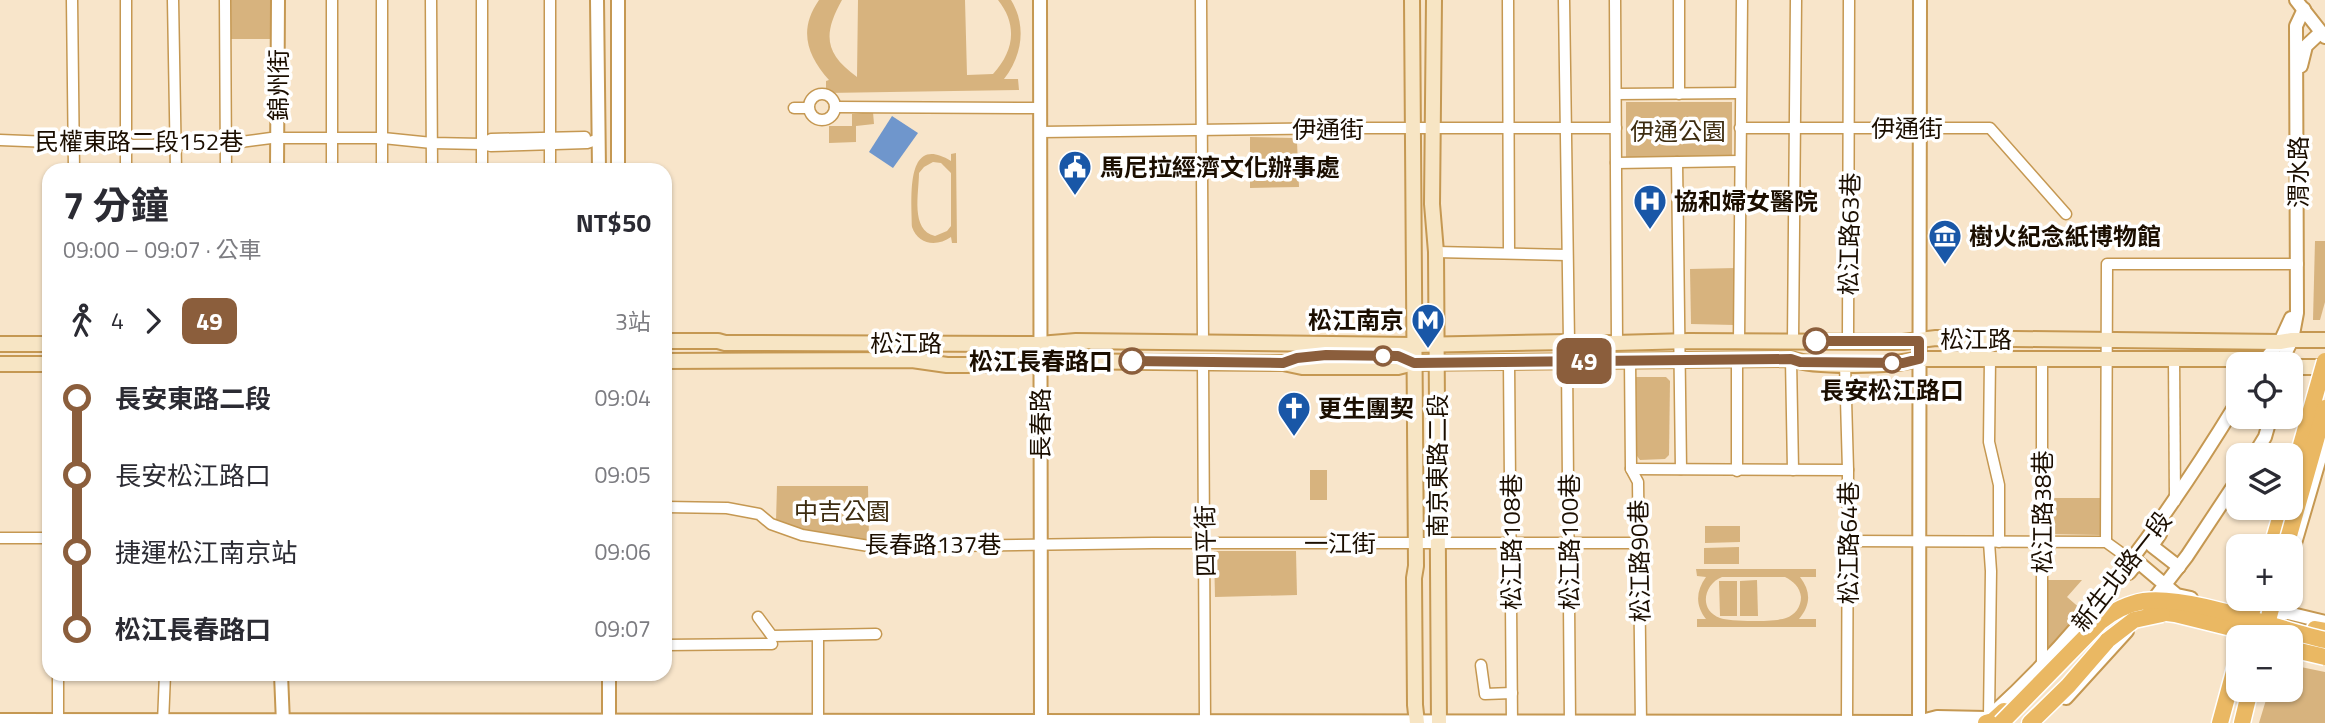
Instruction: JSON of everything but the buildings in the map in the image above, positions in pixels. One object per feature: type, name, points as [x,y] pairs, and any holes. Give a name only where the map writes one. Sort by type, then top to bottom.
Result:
[{"type":"highway","points":[[2301,443],[2323,365]]},
{"type":"highway","points":[[2283,534],[2325,387]]},
{"type":"highway","points":[[2289,534],[2325,408]]},
{"type":"highway","points":[[1995,720],[2098,612],[2115,602],[2132,595],[2156,592],[2205,608],[2226,607]]},
{"type":"highway","points":[[1995,720],[2125,617],[2142,611],[2172,614],[2226,628]]},
{"type":"highway","points":[[2271,611],[2325,640]]},
{"type":"highway","points":[[2275,611],[2325,631]]},
{"type":"highway","points":[[2030,723],[2121,629],[2141,618],[2172,614]]},
{"type":"highway","points":[[2303,644],[2325,649]]},
{"type":"highway","points":[[2303,651],[2325,657]]},
{"type":"highway","points":[[2218,723],[2226,697]]},
{"type":"highway","points":[[2230,723],[2236,702]]},
{"type":"highway","points":[[2244,723],[2250,702]]},
{"type":"main road","name":"南京東路二段","points":[[1412,0],[1417,722]]},
{"type":"main road","name":"南京東路二段","points":[[1434,0],[1432,204],[1436,252],[1439,722]]},
{"type":"main road","name":"松江路","points":[[672,341],[1039,344],[1076,341],[1437,345],[1919,341],[1936,338],[2286,341]]},
{"type":"main road","points":[[2286,341],[2325,341]]},
{"type":"main road","points":[[0,344],[42,344]]},
{"type":"main road","name":"松江路","points":[[672,361],[912,360],[947,365],[1024,365],[1040,361],[1203,362],[1283,363],[1302,367],[1398,367],[1414,363],[1737,359],[1845,363],[1903,363],[1919,359],[2042,358],[2226,360]]},
{"type":"main road","points":[[0,364],[42,364]]},
{"type":"main road","points":[[2303,367],[2323,365]]},
{"type":"street","points":[[72,0],[74,163]]},
{"type":"street","points":[[126,0],[126,163]]},
{"type":"street","points":[[173,0],[176,163]]},
{"type":"street","points":[[225,0],[226,163]]},
{"type":"street","name":"錦州街","points":[[278,0],[278,163]]},
{"type":"street","points":[[332,0],[332,163]]},
{"type":"street","points":[[382,0],[382,163]]},
{"type":"street","points":[[431,0],[432,163]]},
{"type":"street","points":[[482,0],[482,163]]},
{"type":"street","points":[[550,0],[550,163]]},
{"type":"street","points":[[597,0],[599,163]]},
{"type":"street","points":[[618,0],[618,163]]},
{"type":"street","name":"長春路","points":[[1040,0],[1041,722]]},
{"type":"street","points":[[1201,0],[1203,344]]},
{"type":"street","points":[[1508,0],[1509,253]]},
{"type":"street","points":[[1564,0],[1569,342]]},
{"type":"street","points":[[1615,0],[1617,343]]},
{"type":"street","points":[[1679,0],[1679,94]]},
{"type":"street","points":[[1738,341],[1742,0]]},
{"type":"street","points":[[1793,341],[1796,0]]},
{"type":"street","name":"松江路63巷","points":[[1848,341],[1849,0]]},
{"type":"street","points":[[1918,723],[1920,0]]},
{"type":"street","points":[[2300,4],[2323,34]]},
{"type":"street","name":"渭水路","points":[[2286,341],[2298,313],[2295,26],[2300,4]]},
{"type":"street","name":"渭水路","points":[[2297,80],[2306,46],[2323,34]]},
{"type":"street","points":[[1616,94],[1740,93]]},
{"type":"street","points":[[794,108],[808,108],[808,103],[816,96],[827,96],[835,102],[835,107],[1041,107]]},
{"type":"street","name":"伊通街","points":[[1041,132],[1616,128]]},
{"type":"street","name":"伊通街","points":[[1740,128],[1990,128],[2066,214]]},
{"type":"street","name":"民權東路二段152巷","points":[[0,140],[126,145],[383,138],[491,146],[550,141],[587,143],[599,139]]},
{"type":"street","points":[[1616,163],[1740,161]]},
{"type":"street","points":[[1677,162],[1681,468]]},
{"type":"street","points":[[1436,252],[1567,255]]},
{"type":"street","points":[[2106,542],[2107,264],[2298,264]]},
{"type":"street","points":[[2276,352],[2286,341]]},
{"type":"street","points":[[2283,352],[2286,341]]},
{"type":"street","points":[[2298,443],[2323,365],[2325,341]]},
{"type":"street","name":"松江路38巷","points":[[2042,358],[2042,665]]},
{"type":"street","points":[[2174,358],[2174,514],[2152,545],[2179,567]]},
{"type":"street","points":[[1737,359],[1737,471]]},
{"type":"street","points":[[1791,359],[1793,470]]},
{"type":"street","points":[[0,720],[1918,723],[1937,718],[1995,720],[1991,571],[1999,485],[1989,442],[1990,359]]},
{"type":"street","name":"松江路90巷","points":[[1630,360],[1631,469],[1638,482],[1641,722]]},
{"type":"street","name":"四平街","points":[[1203,362],[1205,720]]},
{"type":"street","name":"松江路100巷","points":[[1567,362],[1570,722]]},
{"type":"street","name":"松江路108巷","points":[[1509,363],[1512,722]]},
{"type":"street","name":"松江路64巷","points":[[1845,363],[1848,471],[1847,722]]},
{"type":"street","name":"新生北路一段","points":[[1995,720],[2131,561],[2174,502],[2226,420]]},
{"type":"street","points":[[2298,534],[2325,441]]},
{"type":"street","points":[[1631,469],[1848,471]]},
{"type":"street","name":"新生北路一段","points":[[2041,723],[2079,685],[2165,586],[2226,497]]},
{"type":"street","name":"長春路137巷","points":[[672,507],[727,508],[759,514],[771,524],[802,536],[875,547],[1041,544]]},
{"type":"street","points":[[0,538],[42,538]]},
{"type":"street","points":[[1847,541],[2106,542],[2131,561]]},
{"type":"street","name":"一江街","points":[[1041,544],[1639,542]]},
{"type":"street","points":[[2090,612],[2119,587],[2138,562],[2178,595],[2226,601]]},
{"type":"street","points":[[2281,611],[2325,622]]},
{"type":"street","points":[[2142,613],[2226,630]]},
{"type":"street","points":[[758,617],[772,636],[876,634]]},
{"type":"street","points":[[818,636],[818,720]]},
{"type":"street","points":[[672,645],[772,644]]},
{"type":"street","points":[[2303,651],[2312,660],[2325,663]]},
{"type":"street","points":[[1481,665],[1485,694],[1512,693]]},
{"type":"street","points":[[58,681],[58,722]]},
{"type":"street","points":[[163,722],[165,681]]},
{"type":"street","points":[[281,681],[282,722]]},
{"type":"street","points":[[609,681],[609,722]]},
{"type":"street","points":[[2218,723],[2226,694]]},
{"type":"green space","points":[[230,0],[277,0],[277,39],[230,39]]},
{"type":"green space","points":[[819,0],[842,0],[832,23],[830,42],[838,60],[857,77],[858,0],[965,0],[967,75],[993,74],[1000,65],[1009,47],[1011,28],[998,0],[1011,0],[1021,30],[1015,61],[1004,79],[1018,79],[1019,90],[826,93],[826,81],[829,80],[815,61],[807,32],[812,11]]},
{"type":"green space","name":"伊通公園","points":[[1626,102],[1732,102],[1732,158],[1626,159]]},
{"type":"green space","points":[[873,112],[874,124],[856,126],[856,142],[829,143],[829,126],[852,126],[852,114]]},
{"type":"green space","points":[[1250,137],[1292,138],[1297,142],[1299,187],[1250,188]]},
{"type":"green space","points":[[956,153],[957,243],[952,243],[951,237],[928,243],[919,238],[912,227],[914,173],[918,162],[925,155],[936,154],[951,161],[951,154]],"holes":[[[933,162],[941,163],[951,173],[951,226],[947,231],[935,236],[927,232],[919,219],[919,173]]]},
{"type":"green space","points":[[2315,241],[2325,241],[2325,302],[2320,320],[2313,320]]},
{"type":"green space","points":[[1736,268],[1735,325],[1691,324],[1690,269]]},
{"type":"green space","points":[[1636,377],[1666,377],[1670,381],[1669,455],[1665,459],[1640,460],[1637,456]]},
{"type":"green space","points":[[1310,470],[1327,470],[1327,500],[1310,500]]},
{"type":"green space","name":"中吉公園","points":[[777,486],[868,486],[869,540],[803,532],[776,521]]},
{"type":"green space","points":[[2046,498],[2100,498],[2100,535],[2046,534]]},
{"type":"green space","points":[[1705,526],[1740,526],[1740,542],[1705,543]]},
{"type":"green space","points":[[1739,547],[1739,564],[1704,564],[1704,548]]},
{"type":"green space","points":[[1214,551],[1296,551],[1297,595],[1215,597]]},
{"type":"green space","points":[[1696,569],[1816,569],[1816,577],[1800,577],[1808,598],[1806,608],[1799,619],[1816,619],[1816,627],[1697,627],[1697,619],[1706,619],[1698,598],[1706,577],[1697,576]],"holes":[[[1722,577],[1785,577],[1796,585],[1801,597],[1797,610],[1786,618],[1742,621],[1720,618],[1708,609],[1708,591],[1711,585]]]},
{"type":"green space","points":[[1757,580],[1758,616],[1740,616],[1740,581]]},
{"type":"green space","points":[[2048,580],[2082,580],[2067,597],[2082,610],[2048,650]]},
{"type":"green space","points":[[1719,581],[1737,581],[1737,616],[1720,616]]},
{"type":"green space","points":[[2303,667],[2325,672],[2325,723],[2259,723],[2265,702],[2303,702]]},
{"type":"water","points":[[892,116],[918,133],[893,168],[869,152]]},
{"type":"bus line","name":"49","points":[[1132,361],[1283,363],[1297,358],[1326,355],[1398,356],[1414,363],[1791,359],[1800,362],[1903,363],[1919,359],[1919,341],[1816,341]]},
{"type":"place","name":"馬尼拉經濟文化辦事處","points":[[1075,197]]},
{"type":"place","name":"協和婦女醫院","points":[[1650,231]]},
{"type":"place","name":"樹火紀念紙博物館","points":[[1945,266]]},
{"type":"place","name":"松江南京","points":[[1428,350]]},
{"type":"place","name":"松江長春路口","points":[[1132,361]]},
{"type":"place","name":"長安松江路口","points":[[1892,363]]},
{"type":"place","name":"更生團契","points":[[1294,438]]}]
